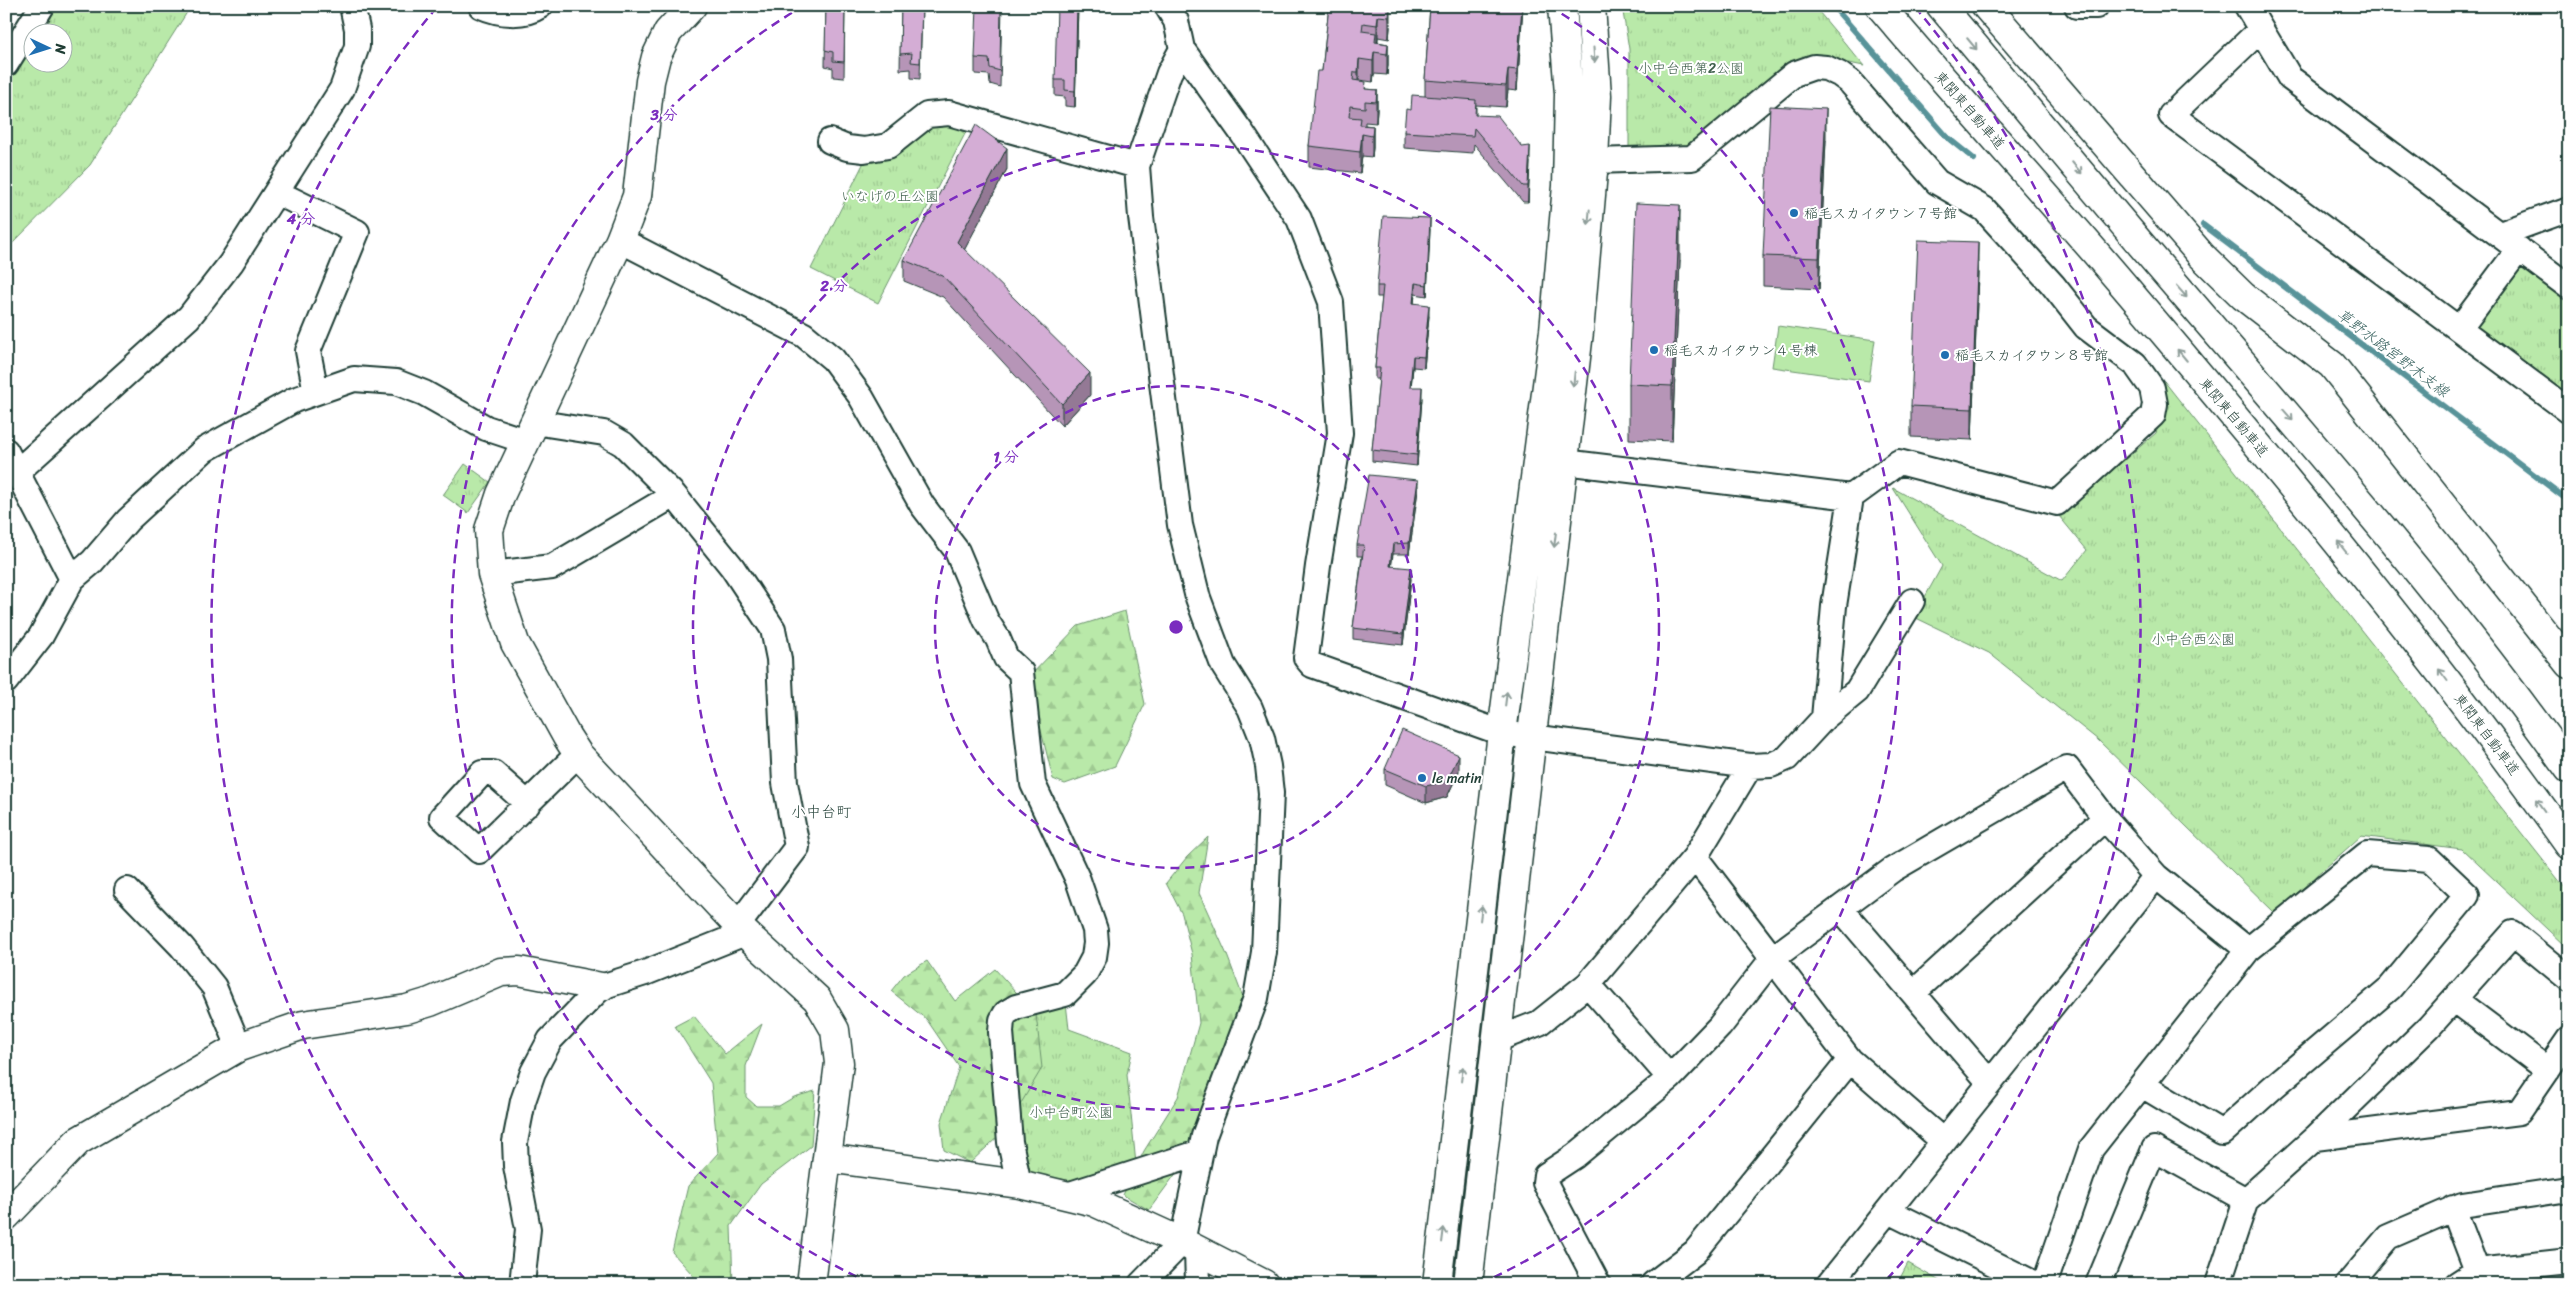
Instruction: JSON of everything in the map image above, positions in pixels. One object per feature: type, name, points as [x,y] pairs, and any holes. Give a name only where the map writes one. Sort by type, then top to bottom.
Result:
[{"type":"main road","points":[[692,6],[668,32],[656,57],[650,81],[637,196],[620,240],[501,494],[489,530],[492,574],[515,643],[578,754],[741,929],[817,999],[835,1030],[839,1063],[811,1284]]},
{"type":"main road","points":[[1437,1284],[1502,733],[1554,331],[1567,186],[1569,94],[1562,6]]},
{"type":"main road","points":[[1468,1284],[1564,462],[1594,161],[1597,96],[1591,6]]},
{"type":"main road","name":"東関東自動車道","points":[[1880,6],[2130,293],[2334,537],[2435,664],[2569,845]]},
{"type":"main road","points":[[1941,6],[2160,268],[2370,510],[2475,644],[2569,769]]},
{"type":"main road","points":[[1986,6],[2201,255],[2243,296],[2332,365],[2569,664]]},
{"type":"main road","points":[[6,1216],[78,1141],[239,1047],[303,1025],[408,1009],[430,1002],[501,972],[518,971],[601,987]]},
{"type":"main road","points":[[827,1158],[1019,1184],[1094,1202],[1190,1246],[1264,1284]]},
{"type":"street","points":[[6,64],[42,6]]},
{"type":"street","points":[[18,472],[190,317],[232,264],[342,89],[352,65],[357,46],[357,29],[352,6]]},
{"type":"street","points":[[481,6],[491,11],[518,14],[540,6]]},
{"type":"street","points":[[1167,6],[1176,20],[1182,49],[1242,133],[1299,219],[1331,302],[1340,433],[1318,566],[1306,658],[1312,665],[1502,733],[1750,766],[1772,765],[1787,758],[1824,718],[1857,691],[1912,601]]},
{"type":"street","points":[[2078,6],[2096,6]]},
{"type":"street","points":[[2247,6],[2290,78],[2569,287]]},
{"type":"street","points":[[2260,30],[2171,115],[2460,328],[2569,411]]},
{"type":"street","points":[[1182,49],[1168,73],[1137,166],[1141,217],[1180,525],[1198,598],[1223,665],[1250,708],[1262,738],[1271,793],[1264,952],[1256,998],[1204,1136],[1190,1246],[1198,1284]]},
{"type":"street","points":[[1564,462],[1851,497],[1899,462],[2057,503],[2153,415],[2155,404],[2152,388],[2135,364],[2086,327],[2053,285],[1984,209],[1937,182],[1850,82],[1826,68],[1814,67],[1794,74],[1692,158],[1594,161]]},
{"type":"street","points":[[830,141],[847,148],[864,150],[888,146],[927,115],[949,113],[1137,166]]},
{"type":"street","points":[[278,193],[357,232],[308,351],[316,392]]},
{"type":"street","points":[[2500,234],[2569,209]]},
{"type":"street","points":[[620,240],[804,335],[833,360],[861,397],[922,505],[957,551],[986,620],[998,639],[1006,658],[1021,672],[1033,784],[1078,880],[1095,930],[1096,943],[1094,957],[1085,974],[1065,994],[1016,1007],[1006,1013],[1002,1020],[1001,1032],[1010,1142],[1019,1184]]},
{"type":"street","points":[[2460,328],[2519,249]]},
{"type":"street","points":[[6,681],[41,636],[72,579],[92,562],[128,520],[204,450],[294,400],[354,379],[396,382],[424,393],[486,428],[530,432],[604,433],[623,444],[674,495],[732,567],[773,629],[779,659],[785,783],[797,847],[741,929],[601,987],[550,1040],[533,1072],[523,1100],[515,1142],[516,1166],[528,1229],[522,1284]]},
{"type":"street","points":[[6,451],[72,579]]},
{"type":"street","points":[[492,574],[552,567],[674,495]]},
{"type":"street","points":[[1824,718],[1834,606],[1851,497]]},
{"type":"street","points":[[528,804],[578,754]]},
{"type":"street","points":[[1498,1039],[1539,1023],[1588,984],[1695,857],[1750,766]]},
{"type":"street","points":[[1598,1284],[1545,1183],[1546,1175],[1575,1156],[1670,1078],[1720,1026],[1773,958],[1892,870],[2067,768],[2105,818],[2156,876],[2248,950]]},
{"type":"street","points":[[1913,993],[2105,818]]},
{"type":"street","points":[[1888,1211],[2036,1284],[2047,1277],[2091,1149],[2248,950],[2367,854],[2429,859],[2467,895],[2390,988],[2222,1133],[2142,1085]]},
{"type":"street","points":[[1695,857],[1850,1060],[1944,1141]]},
{"type":"street","points":[[1830,1284],[2156,876]]},
{"type":"street","points":[[127,890],[182,947],[214,987],[239,1047]]},
{"type":"street","points":[[1841,909],[1990,1083]]},
{"type":"street","points":[[2218,1284],[2246,1200],[2315,1138],[2455,1000],[2513,933],[2569,980]]},
{"type":"street","points":[[1588,984],[1670,1078]]},
{"type":"street","points":[[2455,1000],[2548,1070]]},
{"type":"street","points":[[2315,1138],[2519,1112],[2569,1039]]},
{"type":"street","points":[[1653,1284],[1695,1252],[1850,1060]]},
{"type":"street","points":[[2098,1284],[2154,1149],[2246,1200]]},
{"type":"street","points":[[1067,1195],[1202,1152]]},
{"type":"street","points":[[2348,1284],[2388,1237],[2454,1208],[2462,1205],[2569,1188]]},
{"type":"street","points":[[2454,1208],[2477,1271]]},
{"type":"street","points":[[1141,1284],[1190,1246]]},
{"type":"street","points":[[2457,1284],[2477,1271],[2569,1261]]},
{"type":"green space","points":[[51,6],[191,6],[90,165],[6,250],[6,80],[22,54],[22,72],[72,72],[72,22],[41,22]]},
{"type":"green space","name":"小中台西第2公園","points":[[1622,6],[1814,6],[1864,66],[1823,58],[1686,150],[1629,149],[1629,49]]},
{"type":"green space","name":"いなげの丘公園","points":[[941,121],[968,128],[878,303],[811,269],[867,156]]},
{"type":"green space","points":[[2516,260],[2569,300],[2569,405],[2466,327]]},
{"type":"green space","points":[[1778,326],[1875,340],[1869,381],[1772,367]]},
{"type":"green space","name":"小中台西公園","points":[[2164,381],[2569,893],[2569,944],[2565,946],[2462,849],[2361,836],[2275,913],[2098,740],[1989,653],[1914,617],[1942,566],[1893,488],[2062,581],[2087,550],[2059,516],[2156,433],[2162,414]]},
{"type":"green space","points":[[465,464],[490,482],[468,513],[443,495]]},
{"type":"green space","points":[[1125,611],[1145,704],[1115,766],[1065,784],[1053,779],[1028,678],[1078,626]]},
{"type":"green space","points":[[1208,837],[1199,893],[1227,955],[1244,1000],[1194,1149],[1149,1210],[1123,1195],[1144,1151],[1178,1097],[1199,1023],[1192,954],[1182,914],[1166,883],[1187,857]]},
{"type":"green space","points":[[927,961],[955,1001],[995,969],[1036,1014],[1042,1068],[1005,1130],[970,1163],[944,1150],[941,1123],[959,1067],[927,1020],[891,991],[904,975]]},
{"type":"green space","name":"小中台町公園","points":[[1066,1003],[1069,1029],[1132,1052],[1127,1075],[1136,1164],[1083,1182],[1023,1174],[1013,1133],[1021,1009]]},
{"type":"green space","points":[[694,1016],[725,1054],[762,1024],[746,1066],[746,1097],[756,1106],[779,1106],[794,1097],[815,1091],[811,1146],[761,1184],[731,1226],[733,1284],[694,1284],[692,1274],[672,1252],[688,1186],[718,1153],[711,1083],[675,1026]]},
{"type":"green space","points":[[1908,1263],[1945,1284],[1897,1284]]},
{"type":"building","points":[[826,6],[845,6],[844,62],[833,61],[833,52],[825,50]]},
{"type":"building","points":[[901,6],[922,6],[920,63],[911,62],[912,53],[900,54]]},
{"type":"building","points":[[977,6],[1001,6],[1000,71],[990,68],[989,59],[975,58]]},
{"type":"building","points":[[1057,6],[1077,6],[1075,91],[1065,90],[1065,80],[1055,80]]},
{"type":"building","points":[[1329,6],[1390,7],[1389,17],[1378,16],[1377,25],[1363,23],[1362,31],[1376,33],[1375,42],[1388,44],[1387,54],[1374,52],[1373,61],[1359,59],[1358,72],[1354,72],[1353,80],[1366,82],[1365,89],[1377,90],[1376,102],[1365,101],[1365,108],[1350,106],[1349,117],[1361,118],[1360,125],[1373,126],[1372,136],[1362,134],[1360,152],[1309,146],[1317,71],[1322,71]]},
{"type":"building","points":[[1430,6],[1522,6],[1517,70],[1508,69],[1506,86],[1425,80]]},
{"type":"building","points":[[1412,95],[1476,100],[1475,115],[1498,116],[1522,147],[1530,146],[1528,186],[1523,186],[1474,128],[1473,136],[1404,132],[1406,109],[1411,110]]},
{"type":"building","name":"稲毛スカイタウン７号館","points":[[1770,106],[1826,109],[1819,258],[1763,256]]},
{"type":"building","points":[[976,125],[1007,148],[957,242],[1090,373],[1062,404],[943,276],[904,260]]},
{"type":"building","name":"稲毛スカイタウン４号棟","points":[[1636,203],[1680,205],[1672,386],[1629,384]]},
{"type":"building","points":[[1383,216],[1430,218],[1427,285],[1415,283],[1413,303],[1429,305],[1424,357],[1413,356],[1410,387],[1422,387],[1417,455],[1372,450],[1380,368],[1375,368],[1383,286],[1377,286]]},
{"type":"building","name":"稲毛スカイタウン８号館","points":[[1918,240],[1978,242],[1972,409],[1911,406]]},
{"type":"building","points":[[1369,475],[1418,480],[1409,543],[1393,544],[1390,566],[1411,568],[1403,634],[1353,628],[1364,545],[1357,545]]},
{"type":"building","points":[[1402,730],[1459,755],[1447,781],[1426,786],[1385,769]]},
{"type":"waterway","points":[[1833,6],[1948,138],[1974,159]]},
{"type":"waterway","name":"草野水路宮野木支線","points":[[2203,225],[2569,501]]},
{"type":"place","name":"稲毛スカイタウン７号館","points":[[1794,213]]},
{"type":"place","name":"稲毛スカイタウン４号棟","points":[[1654,350]]},
{"type":"place","name":"稲毛スカイタウン８号館","points":[[1945,355]]},
{"type":"place","name":"le matin","points":[[1422,778]]},
{"type":"district","name":"小中台町","points":[[821,812]]}]
